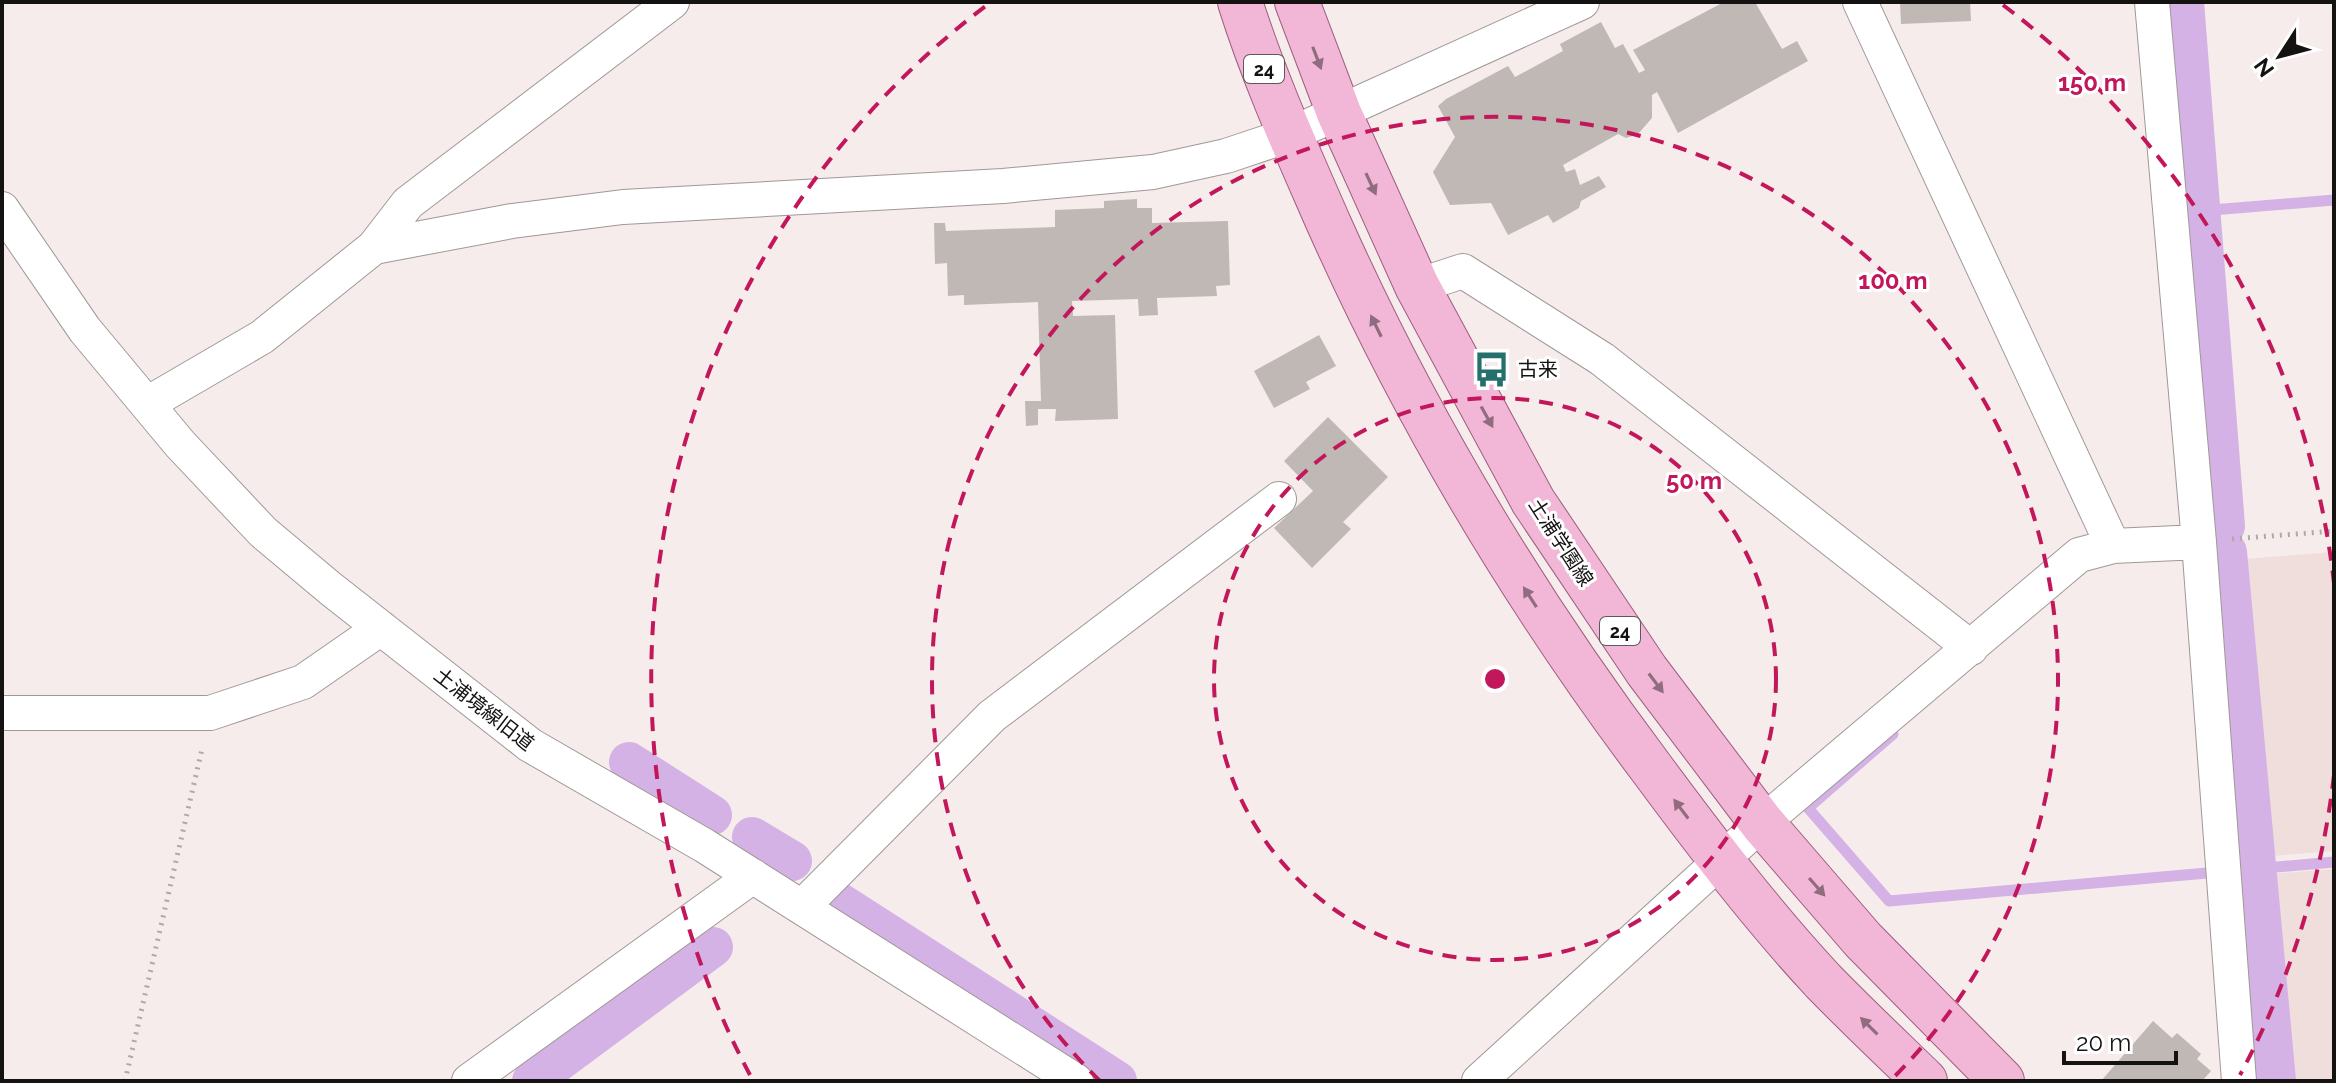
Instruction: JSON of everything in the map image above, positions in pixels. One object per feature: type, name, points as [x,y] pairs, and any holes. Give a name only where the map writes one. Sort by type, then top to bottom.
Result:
[{"type":"main road","name":"24","points":[[1240,2],[1289,135],[1349,269],[1448,465],[1547,622],[1721,862],[1823,981],[1925,1081]]},
{"type":"main road","name":"土浦学園線","points":[[1297,2],[1339,113],[1417,286],[1533,501],[1647,671],[1762,823],[1863,940],[2002,1081]]},
{"type":"street","points":[[147,404],[262,337],[374,247],[408,203],[672,2]]},
{"type":"street","points":[[374,247],[512,221],[623,207],[1003,186],[1153,172],[1226,156],[1289,135],[1582,2]]},
{"type":"street","points":[[1860,2],[2113,546]]},
{"type":"street","points":[[2152,2],[2199,542],[2239,1081]]},
{"type":"street","name":"土浦境線旧道","points":[[2,209],[76,318],[147,404],[263,532],[381,628],[530,745],[753,876],[1076,1081]]},
{"type":"street","points":[[1417,286],[1463,271],[1602,359],[1971,648]]},
{"type":"street","points":[[802,907],[992,716],[1279,499]]},
{"type":"street","points":[[1479,1081],[1762,823],[2079,555],[2113,546],[2199,542]]},
{"type":"street","points":[[2,713],[210,713],[303,682],[381,628]]},
{"type":"street","points":[[469,1081],[753,876]]},
{"type":"path","points":[[2199,542],[2334,531]]},
{"type":"path","points":[[125,1081],[210,713]]},
{"type":"shaded area","points":[[2334,552],[2334,851],[2271,856],[2244,559]]},
{"type":"shaded area","points":[[2334,869],[2334,1081],[2291,1081],[2268,874]]},
{"type":"building","points":[[1724,2],[1755,2],[1782,49],[1797,41],[1808,61],[1678,133],[1657,92],[1652,95],[1652,118],[1638,134],[1626,138],[1618,134],[1563,165],[1566,172],[1575,169],[1580,185],[1599,176],[1606,187],[1581,201],[1579,208],[1553,223],[1548,215],[1508,235],[1491,203],[1450,205],[1433,172],[1455,137],[1438,106],[1446,99],[1508,66],[1515,77],[1563,51],[1560,44],[1601,22],[1615,48],[1623,44],[1639,73],[1645,70],[1633,50]]},
{"type":"building","points":[[1900,2],[1970,2],[1971,21],[1901,24]]},
{"type":"building","points":[[1137,199],[1137,208],[1152,208],[1152,223],[1228,221],[1230,285],[1216,286],[1217,296],[1157,298],[1158,315],[1139,316],[1138,299],[1072,301],[1073,316],[1115,315],[1118,419],[1055,421],[1056,409],[1038,409],[1038,425],[1026,426],[1025,401],[1041,401],[1038,302],[964,305],[964,295],[948,296],[947,263],[935,264],[934,223],[945,223],[946,231],[1055,227],[1055,210],[1104,208],[1104,201]]},
{"type":"building","points":[[1319,335],[1336,366],[1306,382],[1310,389],[1274,408],[1254,371]]},
{"type":"building","points":[[1328,417],[1388,477],[1343,522],[1351,529],[1312,568],[1274,528],[1313,491],[1284,461]]},
{"type":"building","points":[[2153,1021],[2172,1038],[2177,1033],[2201,1054],[2197,1059],[2211,1071],[2202,1081],[2101,1081]]},
{"type":"waterway","points":[[2184,2],[2225,526]]},
{"type":"waterway","points":[[2200,211],[2334,200]]},
{"type":"waterway","points":[[2227,552],[2276,1081]]},
{"type":"waterway","points":[[1893,734],[1808,808],[1889,901],[2207,873]]},
{"type":"waterway","points":[[629,762],[712,815]]},
{"type":"waterway","points":[[752,837],[792,861]]},
{"type":"waterway","points":[[2254,869],[2334,862]]},
{"type":"waterway","points":[[837,901],[1117,1081]]},
{"type":"waterway","points":[[532,1081],[713,947]]},
{"type":"place","name":"古来","points":[[1492,369]]}]
